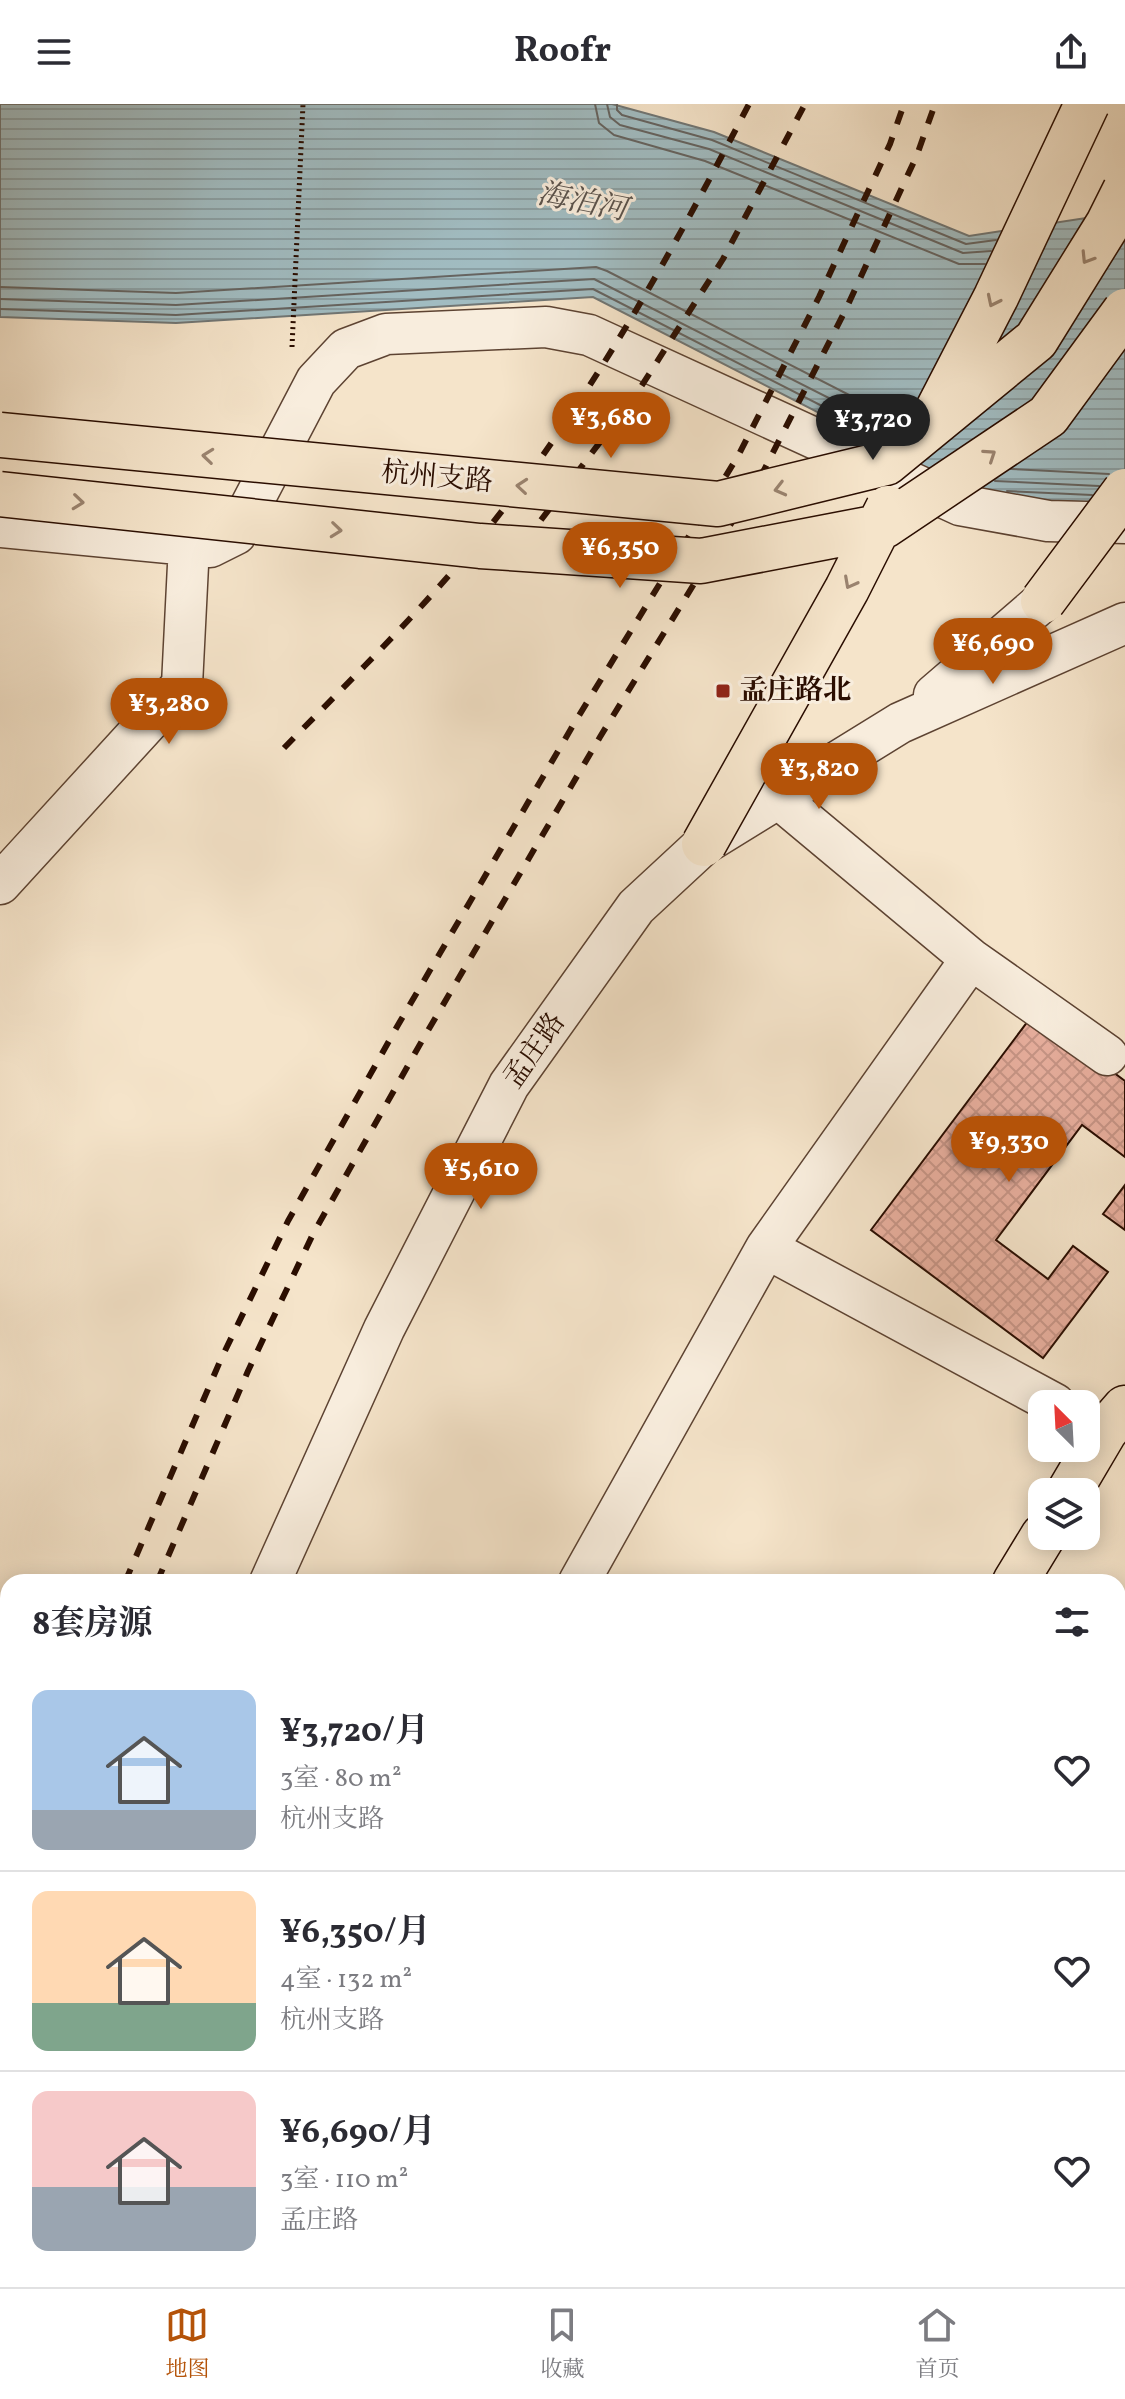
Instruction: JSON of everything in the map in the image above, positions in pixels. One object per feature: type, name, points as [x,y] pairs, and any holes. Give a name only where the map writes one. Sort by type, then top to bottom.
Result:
[{"type":"main road","points":[[704,844],[847,589],[996,297],[1087,104]]},
{"type":"main road","name":"杭州支路","points":[[0,435],[718,504],[886,463],[1036,340],[1108,224],[1125,190]]},
{"type":"main road","points":[[0,494],[480,546],[701,561],[884,526],[1048,416],[1125,311]]},
{"type":"main road","points":[[1043,601],[1125,491]]},
{"type":"main road","points":[[1076,1478],[1105,1420]]},
{"type":"main road","points":[[1020,1574],[1034,1550]]},
{"type":"street","points":[[0,527],[210,547],[236,534],[316,381],[346,349],[386,334],[546,327],[589,335],[960,505],[1048,521],[1125,523]]},
{"type":"street","points":[[0,884],[182,685],[189,545]]},
{"type":"street","points":[[900,723],[1043,601]]},
{"type":"street","points":[[900,723],[1125,623]]},
{"type":"street","name":"孟庄路","points":[[274,1574],[384,1329],[509,1085],[636,907],[704,844],[900,723]]},
{"type":"street","points":[[778,798],[971,959],[1107,1055]]},
{"type":"street","points":[[583,1574],[766,1248],[971,959]]},
{"type":"street","points":[[766,1248],[1029,1390]]},
{"type":"path","points":[[291,357],[303,104]]},
{"type":"water","name":"海泊河","points":[[0,104],[612,104],[714,132],[969,236],[1125,212],[1125,504],[985,498],[593,297],[176,323],[0,317]]},
{"type":"building","points":[[1034,1013],[1125,1081],[1125,1157],[1082,1125],[996,1240],[1048,1279],[1073,1246],[1108,1272],[1043,1358],[871,1230]]},
{"type":"building","points":[[1125,1185],[1125,1230],[1103,1214]]},
{"type":"railway","points":[[284,748],[453,570],[540,459],[636,311],[749,104]]},
{"type":"railway","points":[[541,520],[635,396],[723,259],[805,104]]},
{"type":"railway","points":[[128,1574],[221,1359],[288,1221],[575,722],[738,456],[819,297],[890,144],[904,104]]},
{"type":"railway","points":[[160,1574],[248,1371],[313,1234],[600,737],[764,470],[846,309],[917,155],[935,104]]},
{"type":"place","name":"孟庄路北","points":[[723,691]]}]
